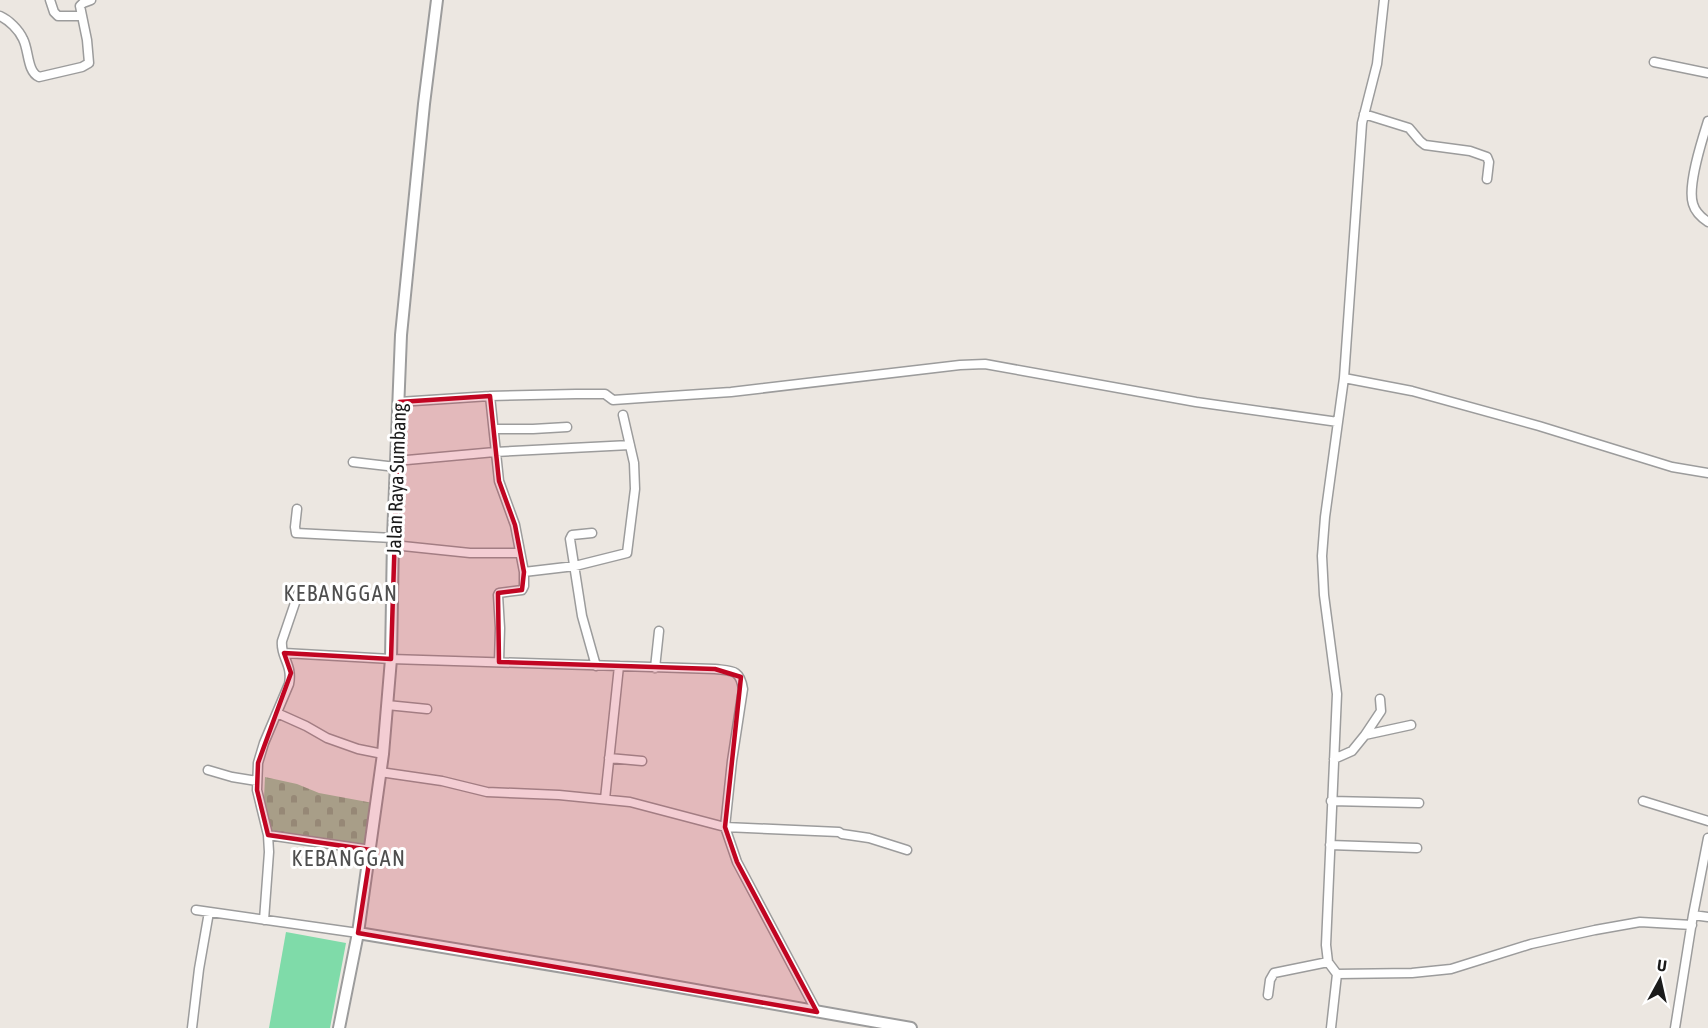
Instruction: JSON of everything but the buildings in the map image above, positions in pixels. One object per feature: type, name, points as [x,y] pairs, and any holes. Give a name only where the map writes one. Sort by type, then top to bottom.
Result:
[{"type":"street","points":[[50,0],[58,16],[81,16]]},
{"type":"street","points":[[0,16],[23,38],[32,72],[39,77],[82,67],[89,63],[81,4],[91,0]]},
{"type":"street","name":"Jalan Raya Sumbang","points":[[339,1028],[358,933],[383,754],[391,659],[401,335],[437,0]]},
{"type":"street","points":[[1331,1028],[1337,974],[1328,963],[1326,945],[1336,694],[1324,596],[1322,556],[1325,517],[1344,378],[1364,114],[1377,64],[1384,0]]},
{"type":"street","points":[[1654,62],[1708,73]]},
{"type":"street","points":[[1364,114],[1409,128],[1425,145],[1470,151],[1487,157],[1489,162],[1487,178]]},
{"type":"street","points":[[1708,121],[1698,152],[1692,185],[1693,204],[1701,217],[1708,222]]},
{"type":"street","points":[[399,402],[489,396],[587,394],[605,394],[613,400],[721,392],[960,365],[993,365],[1196,402],[1338,422]]},
{"type":"street","points":[[1344,378],[1423,394],[1539,426],[1672,467],[1708,473]]},
{"type":"street","points":[[489,396],[499,480],[515,525],[524,572],[522,590],[498,595],[499,662]]},
{"type":"street","points":[[524,572],[575,566],[625,554],[628,550],[635,489],[634,463],[623,414]]},
{"type":"street","points":[[494,429],[567,427]]},
{"type":"street","points":[[353,462],[396,464],[495,452],[630,445]]},
{"type":"street","points":[[297,509],[296,533],[393,541],[470,553],[520,553]]},
{"type":"street","points":[[592,533],[570,536],[582,616],[596,666]]},
{"type":"street","points":[[264,920],[269,852],[268,835],[257,790],[258,763],[289,684],[291,674],[281,647],[298,594]]},
{"type":"street","points":[[655,668],[659,631]]},
{"type":"street","points":[[284,652],[391,659],[715,669],[731,670],[737,673],[741,677],[743,689],[725,827],[737,862],[817,1012]]},
{"type":"street","points":[[605,799],[619,666]]},
{"type":"street","points":[[1334,759],[1352,751],[1365,735],[1381,711],[1380,699]]},
{"type":"street","points":[[387,705],[427,709]]},
{"type":"street","points":[[277,713],[327,738],[358,749],[383,754]]},
{"type":"street","points":[[1365,735],[1411,725]]},
{"type":"street","points":[[609,758],[642,761]]},
{"type":"street","points":[[208,770],[257,781]]},
{"type":"street","points":[[380,772],[487,792],[630,802],[725,827],[839,832],[869,838],[907,850]]},
{"type":"street","points":[[1331,801],[1419,803]]},
{"type":"street","points":[[1643,801],[1708,821]]},
{"type":"street","points":[[268,835],[371,850]]},
{"type":"street","points":[[1675,1028],[1708,838]]},
{"type":"street","points":[[1330,845],[1417,848]]},
{"type":"street","points":[[196,910],[358,933],[911,1028]]},
{"type":"street","points":[[192,1028],[209,912]]},
{"type":"street","points":[[1693,915],[1708,917]]},
{"type":"street","points":[[1337,974],[1412,973],[1451,969],[1531,945],[1595,930],[1640,922],[1692,925]]},
{"type":"street","points":[[1268,995],[1270,980],[1274,973],[1328,963]]},
{"type":"highlighted area","points":[[490,396],[499,481],[515,525],[524,572],[522,590],[498,593],[499,662],[715,669],[741,677],[725,827],[737,862],[817,1012],[358,933],[371,850],[268,835],[257,790],[258,763],[291,673],[284,653],[391,659],[399,402]]},
{"type":"green space","points":[[265,777],[297,784],[319,793],[373,803],[367,847],[270,831],[264,798]]},
{"type":"green space","points":[[286,932],[346,943],[330,1028],[269,1028]]},
{"type":"district","name":"KEBANGGAN","points":[[341,593]]},
{"type":"district","name":"KEBANGGAN","points":[[349,858]]}]
